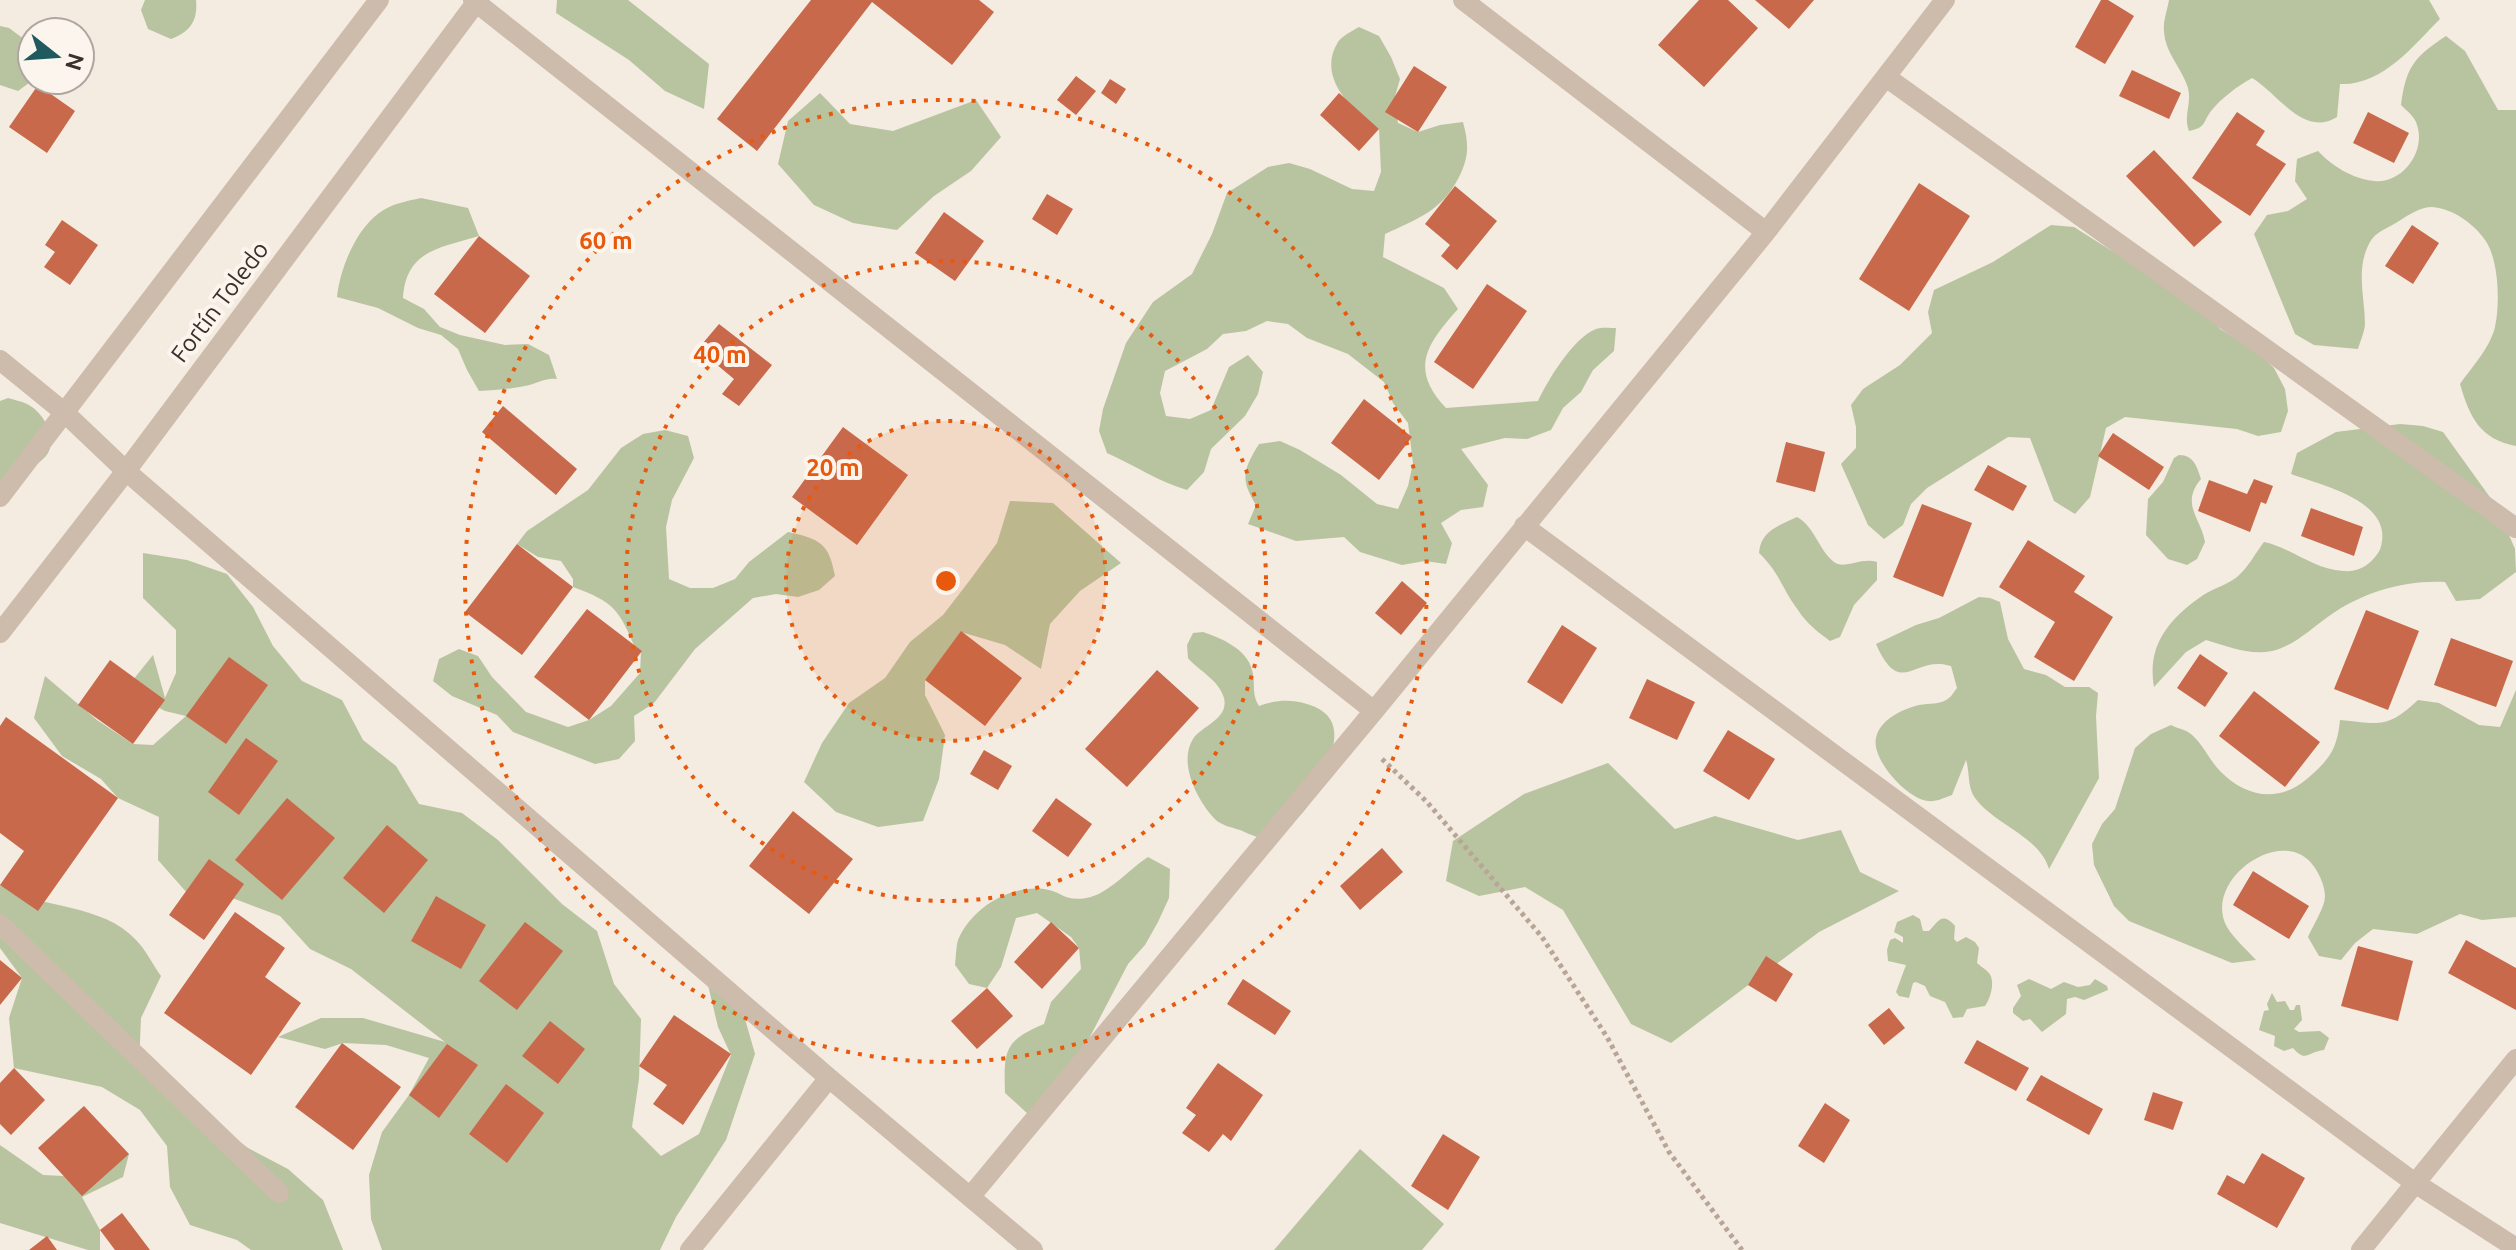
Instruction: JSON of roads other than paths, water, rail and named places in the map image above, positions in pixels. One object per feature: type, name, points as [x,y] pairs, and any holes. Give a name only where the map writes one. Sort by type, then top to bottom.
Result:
[{"type":"street","points":[[0,497],[379,0]]},
{"type":"street","points":[[1463,0],[1766,232]]},
{"type":"street","points":[[970,1197],[1374,711],[1766,232],[1945,0]]},
{"type":"street","points":[[476,1],[1374,711]]},
{"type":"street","name":"Fortín Toledo","points":[[0,633],[126,471],[476,1]]},
{"type":"street","points":[[1886,77],[2516,528]]},
{"type":"street","points":[[0,360],[65,413],[126,471],[829,1078],[1033,1250]]},
{"type":"street","points":[[1524,526],[2415,1183],[2516,1248]]},
{"type":"street","points":[[0,924],[279,1193]]},
{"type":"street","points":[[2361,1250],[2516,1059]]},
{"type":"street","points":[[690,1250],[829,1078]]}]
